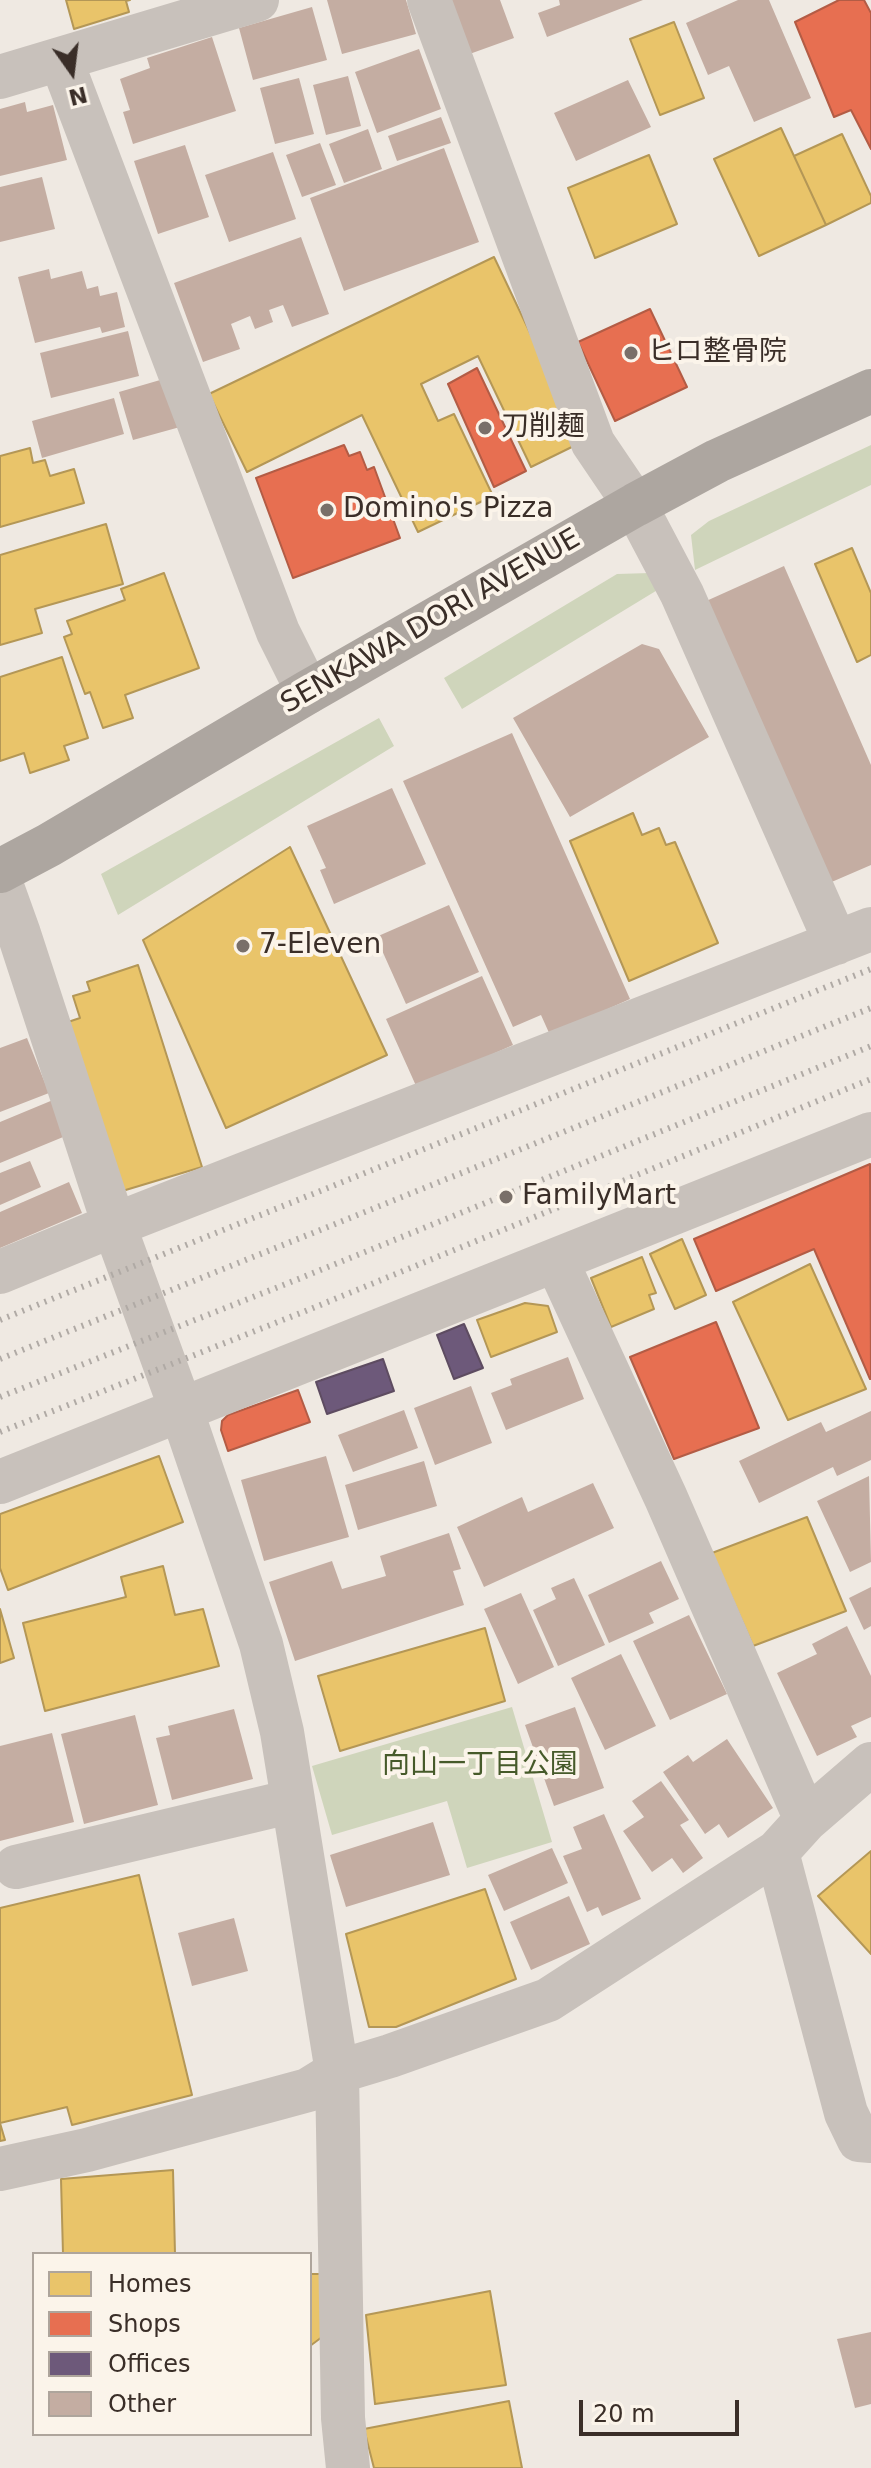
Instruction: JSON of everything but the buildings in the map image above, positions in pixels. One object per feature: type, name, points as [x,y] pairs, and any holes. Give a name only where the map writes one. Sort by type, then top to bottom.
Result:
[{"type":"main road","name":"SENKAWA DORI AVENUE","points":[[0,871],[635,505],[717,461],[871,391]]},
{"type":"street","points":[[0,77],[257,0]]},
{"type":"street","points":[[0,1272],[853,936],[682,594],[635,505],[593,443],[429,0]]},
{"type":"street","points":[[61,60],[278,632],[308,692]]},
{"type":"street","points":[[0,881],[114,1225],[261,1644],[282,1732],[337,2072],[326,2380],[343,2418],[348,2468]]},
{"type":"street","points":[[0,1482],[871,1134]]},
{"type":"street","points":[[556,1260],[666,1498],[806,1820]]},
{"type":"street","points":[[0,2169],[87,2150],[308,2090],[337,2072],[548,2000],[777,1852],[806,1820],[871,1764]]},
{"type":"street","points":[[16,1867],[293,1801]]},
{"type":"street","points":[[777,1852],[846,2113],[859,2140],[871,2141]]},
{"type":"green space","points":[[871,445],[871,485],[695,570],[691,535],[709,521]]},
{"type":"green space","points":[[650,573],[664,586],[462,709],[444,678],[617,574]]},
{"type":"green space","points":[[379,718],[394,746],[118,915],[101,874]]},
{"type":"green space","name":"向山一丁目公園","points":[[512,1707],[552,1842],[467,1868],[447,1801],[332,1835],[312,1766]]},
{"type":"railway","points":[[0,1320],[871,969]]},
{"type":"railway","points":[[0,1359],[871,1008]]},
{"type":"railway","points":[[0,1397],[871,1046]]},
{"type":"railway","points":[[0,1432],[308,1310],[871,1079]]},
{"type":"place","name":"ヒロ整骨院","points":[[631,353]]},
{"type":"place","name":"刀削麺","points":[[485,428]]},
{"type":"place","name":"Domino's Pizza","points":[[327,510]]},
{"type":"place","name":"7-Eleven","points":[[243,946]]},
{"type":"place","name":"FamilyMart","points":[[506,1197]]}]
